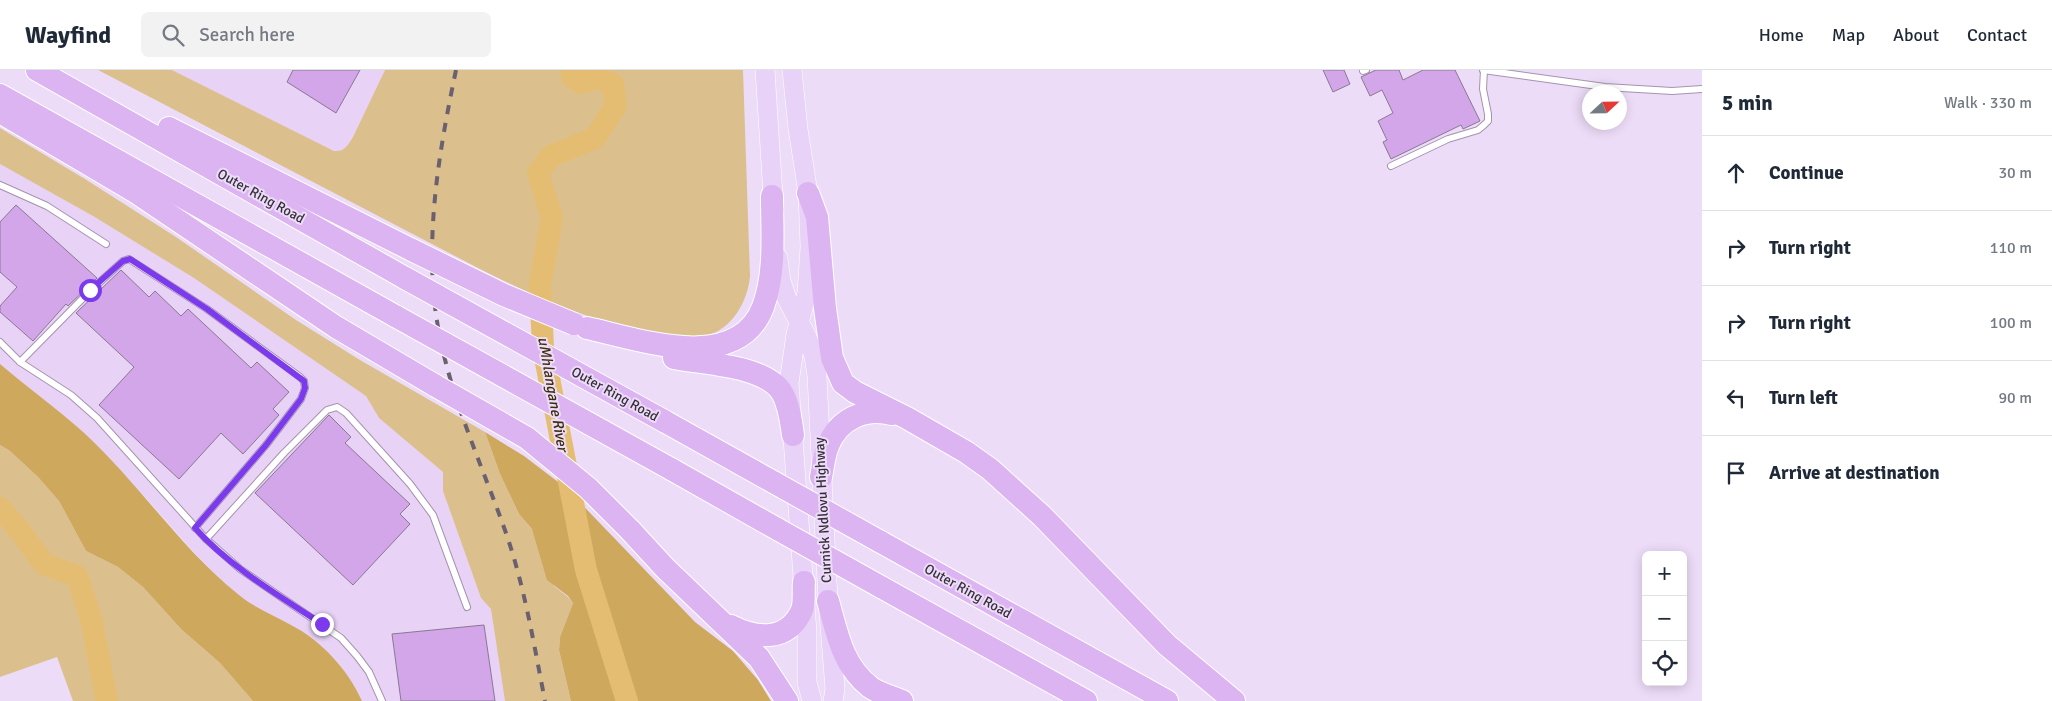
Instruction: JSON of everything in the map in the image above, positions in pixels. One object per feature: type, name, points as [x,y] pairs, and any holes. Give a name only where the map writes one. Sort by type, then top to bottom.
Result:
[{"type":"highway","name":"Outer Ring Road","points":[[37,70],[406,278],[1167,701]]},
{"type":"highway","points":[[54,70],[504,295],[580,326],[674,358],[761,374],[780,390],[788,406],[793,436]]},
{"type":"highway","points":[[0,95],[1086,701]]},
{"type":"highway","points":[[0,112],[143,196],[336,327],[527,438],[588,488],[665,568],[759,658],[787,701]]},
{"type":"highway","points":[[808,194],[817,217],[828,336],[836,371],[843,383],[854,392],[908,418],[966,452],[1015,490],[1167,646],[1234,701]]},
{"type":"highway","points":[[580,326],[668,345],[691,348],[704,348],[723,344],[739,337],[752,324],[764,306],[773,254],[772,196]]},
{"type":"highway","points":[[821,477],[827,447],[840,425],[866,412],[885,412],[908,418]]},
{"type":"highway","points":[[723,622],[745,633],[756,635],[769,636],[781,632],[790,626],[802,609],[804,582]]},
{"type":"highway","points":[[828,601],[843,655],[854,671],[871,688],[902,701]]},
{"type":"main road","name":"Curnick Ndlovu Highway","points":[[765,70],[772,196],[781,281],[787,299],[807,337],[815,363],[828,601],[835,689],[833,701]]},
{"type":"main road","name":"Curnick Ndlovu Highway","points":[[792,70],[798,129],[808,194],[810,247],[807,293],[792,354],[790,382],[804,582],[808,682],[812,701]]},
{"type":"lane","points":[[1391,166],[1448,139],[1478,130],[1484,126],[1488,121],[1488,114],[1483,89],[1483,70],[1606,87],[1672,91],[1702,89]]},
{"type":"lane","points":[[0,185],[47,206],[106,244]]},
{"type":"lane","points":[[20,362],[90,290],[123,261],[130,259],[207,309],[300,377],[305,384],[304,395],[266,445],[195,528]]},
{"type":"lane","points":[[0,342],[20,362],[71,396],[97,418],[195,528],[240,569],[341,638],[369,672],[382,701]]},
{"type":"lane","points":[[206,539],[326,410],[337,407],[346,413],[428,507],[436,522],[467,607]]},
{"type":"shaded area","points":[[98,70],[172,70],[334,151],[338,151],[346,147],[353,137],[385,70],[743,70],[750,276],[746,295],[731,321],[715,333],[700,337],[686,337],[642,330],[593,318],[523,290],[478,268]]},
{"type":"shaded area","points":[[172,70],[385,70],[347,147],[340,151],[334,151]]},
{"type":"shaded area","points":[[0,128],[176,237],[296,320],[360,360],[485,432],[500,474],[519,514],[532,529],[554,586],[573,603],[560,637],[559,650],[571,701],[505,701],[491,609],[481,598],[443,491],[443,472],[379,418],[366,396],[194,278],[93,216],[0,164]]},
{"type":"shaded area","points":[[0,164],[93,216],[194,278],[366,396],[379,418],[443,472],[443,491],[481,598],[491,609],[505,701],[362,701],[342,668],[319,644],[292,625],[264,613],[239,596],[202,561],[149,501],[82,431],[0,364]]},
{"type":"shaded area","points":[[0,364],[82,431],[122,472],[197,557],[218,577],[245,600],[313,639],[333,657],[349,678],[362,701],[253,701],[220,663],[181,629],[143,587],[118,567],[86,551],[59,501],[38,477],[10,451],[0,445]]},
{"type":"shaded area","points":[[485,432],[524,456],[566,488],[695,622],[733,651],[758,680],[771,701],[571,701],[559,650],[560,637],[573,603],[568,596],[547,580],[532,529],[519,514],[500,474]]},
{"type":"shaded area","points":[[0,445],[10,451],[38,477],[59,501],[86,551],[118,567],[143,587],[181,629],[220,663],[253,701],[73,701],[57,657],[0,677]]},
{"type":"building","points":[[293,70],[360,70],[336,113],[287,82]]},
{"type":"building","points":[[1323,70],[1344,70],[1350,84],[1333,92]]},
{"type":"building","points":[[1376,70],[1399,70],[1403,80],[1423,70],[1455,70],[1480,121],[1463,129],[1461,125],[1391,159],[1383,142],[1387,140],[1378,121],[1393,113],[1382,90],[1370,96],[1361,77]]},
{"type":"building","points":[[16,205],[97,278],[68,306],[66,304],[33,341],[0,312],[0,306],[17,287],[0,272],[0,222]]},
{"type":"building","points":[[121,270],[149,297],[155,291],[181,316],[188,309],[251,368],[257,362],[289,392],[273,409],[279,415],[243,454],[221,433],[179,479],[99,405],[134,367],[76,313]]},
{"type":"building","points":[[329,415],[351,437],[345,443],[410,504],[400,514],[410,524],[353,585],[255,493]]},
{"type":"building","points":[[484,625],[495,701],[401,701],[392,634]]},
{"type":"waterway","name":"uMhlangane River","points":[[572,70],[572,77],[581,83],[599,78],[613,84],[616,105],[595,138],[551,156],[538,173],[552,217],[540,284],[543,347],[586,570],[627,701]]},
{"type":"waterway","name":"uMhlangane River","points":[[0,508],[20,531],[44,564],[77,576],[91,618],[107,701]]},
{"type":"railway","points":[[456,70],[444,132],[435,195],[432,258],[433,290],[437,321],[449,376],[507,536],[519,576],[545,701]]},
{"type":"route","points":[[90,290],[123,261],[130,259],[207,309],[304,381],[304,395],[266,445],[195,528],[240,569],[322,624]]}]
